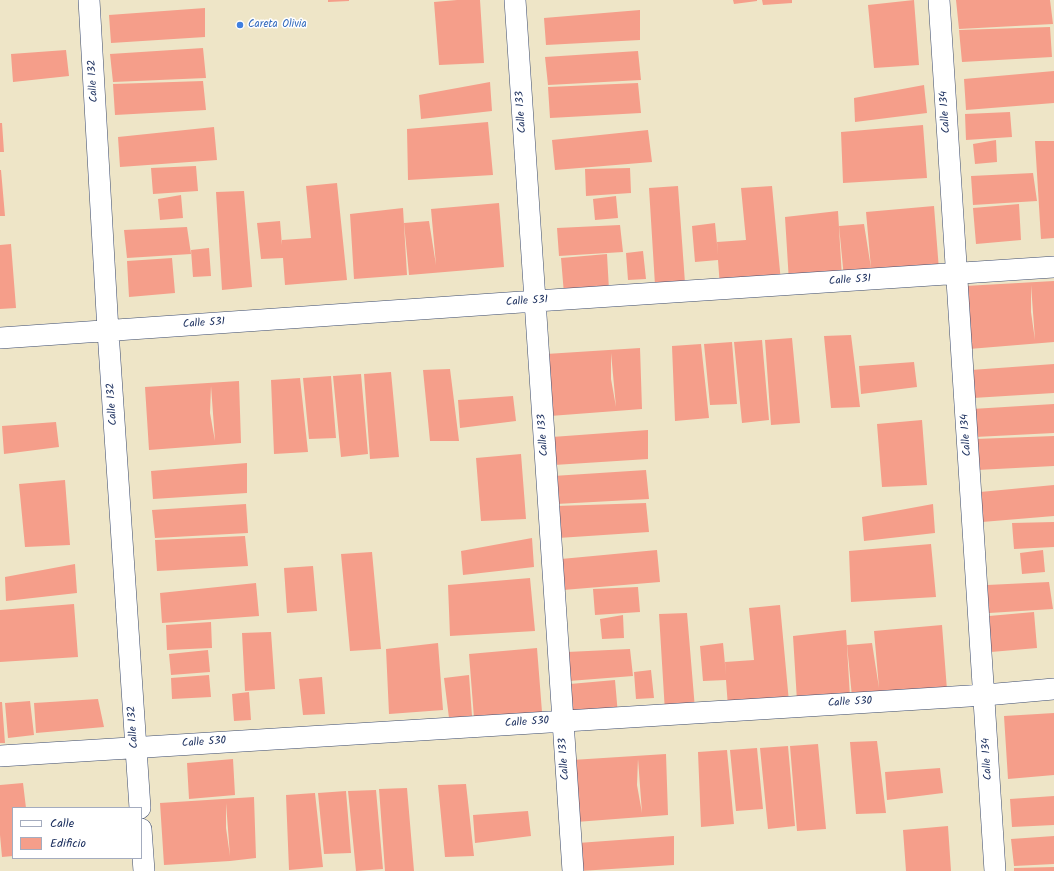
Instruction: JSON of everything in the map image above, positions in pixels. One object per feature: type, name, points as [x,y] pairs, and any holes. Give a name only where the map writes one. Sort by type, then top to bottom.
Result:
[{"type":"street","name":"Calle 132","points":[[89,0],[108,331],[140,807]]},
{"type":"street","name":"Calle 133","points":[[515,0],[573,871]]},
{"type":"street","name":"Calle 134","points":[[939,0],[985,695],[995,871]]},
{"type":"street","name":"Calle 531","points":[[0,338],[1054,267]]},
{"type":"street","name":"Calle 530","points":[[0,756],[985,695],[1054,689]]},
{"type":"street","points":[[142,843],[144,871]]},
{"type":"building","points":[[328,0],[349,0],[349,1],[328,2]]},
{"type":"building","points":[[480,0],[484,63],[439,65],[434,2]]},
{"type":"building","points":[[733,0],[757,0],[757,1],[734,4]]},
{"type":"building","points":[[762,0],[792,0],[792,3],[763,5]]},
{"type":"building","points":[[914,0],[919,65],[874,68],[868,5]]},
{"type":"building","points":[[956,0],[1050,0],[1053,24],[959,29]]},
{"type":"building","points":[[205,8],[205,37],[111,43],[109,15]]},
{"type":"building","points":[[640,10],[640,40],[546,45],[544,18]]},
{"type":"building","points":[[1050,27],[1052,57],[962,62],[959,30]]},
{"type":"building","points":[[203,48],[206,78],[113,82],[110,54]]},
{"type":"building","points":[[66,50],[69,76],[13,82],[11,54]]},
{"type":"building","points":[[638,51],[641,80],[548,85],[545,57]]},
{"type":"building","points":[[1054,71],[1054,103],[966,110],[964,79]]},
{"type":"building","points":[[203,81],[206,110],[115,115],[113,84]]},
{"type":"building","points":[[490,82],[492,111],[421,119],[419,95]]},
{"type":"building","points":[[638,83],[641,113],[550,118],[548,87]]},
{"type":"building","points":[[924,85],[927,113],[855,122],[854,98]]},
{"type":"building","points":[[1010,112],[1012,137],[966,140],[965,114]]},
{"type":"building","points":[[488,122],[493,175],[408,180],[407,129]]},
{"type":"building","points":[[0,123],[2,123],[4,152],[0,152]]},
{"type":"building","points":[[923,125],[927,178],[843,183],[841,132]]},
{"type":"building","points":[[214,127],[217,160],[120,167],[118,137]]},
{"type":"building","points":[[648,130],[652,162],[555,170],[552,140]]},
{"type":"building","points":[[996,140],[997,162],[975,164],[973,144]]},
{"type":"building","points":[[1035,141],[1054,141],[1054,238],[1041,239]]},
{"type":"building","points":[[196,166],[198,191],[153,194],[151,168]]},
{"type":"building","points":[[630,168],[631,193],[586,196],[585,169]]},
{"type":"building","points":[[1,170],[5,216],[0,216]]},
{"type":"building","points":[[1033,173],[1037,201],[973,205],[971,176]]},
{"type":"building","points":[[337,183],[347,280],[285,285],[283,258],[261,259],[257,223],[280,221],[282,245],[282,240],[311,238],[306,186]]},
{"type":"building","points":[[678,186],[685,283],[655,285],[649,188]]},
{"type":"building","points":[[772,186],[781,282],[720,287],[718,260],[695,262],[692,226],[715,223],[718,255],[717,242],[746,240],[741,188]]},
{"type":"building","points":[[244,191],[252,287],[222,290],[216,192]]},
{"type":"building","points":[[181,195],[183,218],[160,220],[158,199]]},
{"type":"building","points":[[616,196],[618,218],[595,220],[593,199]]},
{"type":"building","points":[[499,203],[504,267],[409,275],[404,223],[429,221],[436,265],[431,209]]},
{"type":"building","points":[[1019,204],[1021,240],[976,244],[973,208]]},
{"type":"building","points":[[934,206],[939,270],[844,278],[839,226],[864,224],[871,268],[866,212]]},
{"type":"building","points":[[403,208],[407,275],[354,279],[350,214]]},
{"type":"building","points":[[838,211],[842,278],[789,282],[785,217]]},
{"type":"building","points":[[620,225],[623,252],[559,256],[557,228]]},
{"type":"building","points":[[187,227],[191,254],[127,258],[124,230]]},
{"type":"building","points":[[11,244],[16,308],[0,309],[0,245]]},
{"type":"building","points":[[209,248],[211,276],[193,277],[191,250]]},
{"type":"building","points":[[643,251],[646,279],[628,280],[626,253]]},
{"type":"building","points":[[607,254],[609,290],[564,294],[561,258]]},
{"type":"building","points":[[172,258],[175,293],[129,297],[127,261]]},
{"type":"building","points":[[1054,281],[1054,342],[969,349],[965,286]],"holes":[[[1031,285],[1035,340],[1031,312]]]},
{"type":"building","points":[[851,335],[860,407],[831,408],[824,336]]},
{"type":"building","points":[[792,338],[800,423],[771,425],[765,340]]},
{"type":"building","points":[[762,340],[769,420],[742,423],[734,342]]},
{"type":"building","points":[[732,342],[737,404],[710,405],[704,344]]},
{"type":"building","points":[[701,344],[709,418],[675,421],[672,346]]},
{"type":"building","points":[[640,348],[642,409],[550,416],[546,354]],"holes":[[[611,353],[616,407],[611,379]]]},
{"type":"building","points":[[914,362],[917,387],[861,394],[859,366]]},
{"type":"building","points":[[1054,364],[1054,393],[973,398],[971,370]]},
{"type":"building","points":[[450,369],[459,441],[430,441],[423,370]]},
{"type":"building","points":[[391,372],[399,457],[370,459],[364,374]]},
{"type":"building","points":[[361,374],[368,454],[341,457],[333,376]]},
{"type":"building","points":[[331,376],[336,438],[309,439],[303,378]]},
{"type":"building","points":[[300,378],[308,452],[274,454],[271,380]]},
{"type":"building","points":[[239,381],[241,443],[149,450],[145,387]],"holes":[[[211,386],[215,441],[210,413]]]},
{"type":"building","points":[[513,396],[516,421],[460,428],[458,400]]},
{"type":"building","points":[[1054,404],[1054,433],[975,437],[972,409]]},
{"type":"building","points":[[922,420],[927,485],[882,487],[877,424]]},
{"type":"building","points":[[56,422],[59,447],[4,454],[2,426]]},
{"type":"building","points":[[648,430],[648,459],[554,465],[552,437]]},
{"type":"building","points":[[1054,436],[1054,466],[977,470],[975,439]]},
{"type":"building","points":[[521,454],[526,519],[481,521],[476,458]]},
{"type":"building","points":[[247,463],[247,493],[153,499],[151,471]]},
{"type":"building","points":[[646,470],[649,499],[556,504],[553,476]]},
{"type":"building","points":[[65,480],[70,545],[25,547],[19,484]]},
{"type":"building","points":[[1054,485],[1054,516],[982,522],[980,492]]},
{"type":"building","points":[[646,503],[649,532],[558,538],[556,506]]},
{"type":"building","points":[[246,504],[248,533],[155,538],[152,510]]},
{"type":"building","points":[[933,504],[935,533],[864,541],[862,517]]},
{"type":"building","points":[[1054,522],[1054,547],[1014,549],[1012,523]]},
{"type":"building","points":[[245,536],[248,566],[157,571],[155,540]]},
{"type":"building","points":[[532,538],[534,567],[463,575],[461,551]]},
{"type":"building","points":[[931,544],[936,597],[851,602],[849,551]]},
{"type":"building","points":[[657,550],[660,582],[563,590],[561,559]]},
{"type":"building","points":[[1043,550],[1045,572],[1022,574],[1020,553]]},
{"type":"building","points":[[372,552],[381,649],[350,651],[341,554]]},
{"type":"building","points":[[75,564],[77,593],[6,601],[5,577]]},
{"type":"building","points":[[313,566],[317,611],[287,613],[284,568]]},
{"type":"building","points":[[530,578],[535,631],[450,636],[448,585]]},
{"type":"building","points":[[1049,582],[1053,609],[989,613],[987,585]]},
{"type":"building","points":[[256,583],[259,616],[162,623],[160,593]]},
{"type":"building","points":[[638,587],[640,612],[595,615],[593,589]]},
{"type":"building","points":[[74,604],[78,657],[0,662],[0,610]]},
{"type":"building","points":[[780,605],[789,702],[728,707],[726,680],[703,681],[700,646],[723,643],[726,675],[725,662],[754,660],[749,608]]},
{"type":"building","points":[[1034,612],[1037,648],[991,652],[989,616]]},
{"type":"building","points":[[687,613],[695,709],[665,712],[659,614]]},
{"type":"building","points":[[623,615],[624,638],[602,639],[600,619]]},
{"type":"building","points":[[211,622],[212,648],[167,650],[166,625]]},
{"type":"building","points":[[942,625],[947,690],[852,697],[847,645],[872,643],[879,688],[874,631]]},
{"type":"building","points":[[846,630],[850,697],[797,701],[793,636]]},
{"type":"building","points":[[271,632],[275,689],[245,691],[242,633]]},
{"type":"building","points":[[438,643],[443,710],[389,714],[386,649]]},
{"type":"building","points":[[537,648],[542,712],[474,718],[469,654]]},
{"type":"building","points":[[630,649],[633,676],[569,681],[567,652]]},
{"type":"building","points":[[208,650],[210,672],[171,675],[169,654]]},
{"type":"building","points":[[651,670],[654,698],[636,699],[634,672]]},
{"type":"building","points":[[209,675],[211,697],[172,699],[171,678]]},
{"type":"building","points":[[469,675],[472,716],[449,718],[444,678]]},
{"type":"building","points":[[322,677],[325,714],[303,715],[299,679]]},
{"type":"building","points":[[615,680],[618,715],[572,719],[570,684]]},
{"type":"building","points":[[249,692],[251,720],[234,721],[232,694]]},
{"type":"building","points":[[98,699],[104,727],[36,733],[34,703]]},
{"type":"building","points":[[30,701],[34,735],[8,738],[5,703]]},
{"type":"building","points":[[0,702],[2,702],[5,743],[0,743]]},
{"type":"building","points":[[1054,713],[1054,775],[1008,779],[1004,716]]},
{"type":"building","points":[[877,741],[886,813],[856,814],[850,742]]},
{"type":"building","points":[[818,744],[826,829],[797,831],[790,746]]},
{"type":"building","points":[[788,746],[795,826],[768,829],[760,748]]},
{"type":"building","points":[[757,748],[763,809],[736,811],[730,750]]},
{"type":"building","points":[[727,750],[734,824],[701,827],[698,752]]},
{"type":"building","points":[[666,754],[668,815],[576,822],[572,760]],"holes":[[[638,759],[642,813],[637,785]]]},
{"type":"building","points":[[233,759],[235,795],[189,799],[187,763]]},
{"type":"building","points":[[940,768],[943,793],[887,800],[885,772]]},
{"type":"building","points":[[23,783],[26,807],[12,807],[12,856],[2,857],[0,835],[0,785]]},
{"type":"building","points":[[466,784],[474,856],[445,857],[438,785]]},
{"type":"building","points":[[407,788],[414,871],[385,871],[379,789]]},
{"type":"building","points":[[376,790],[383,869],[356,871],[348,791]]},
{"type":"building","points":[[346,791],[351,853],[324,854],[318,793]]},
{"type":"building","points":[[315,793],[323,867],[289,870],[286,795]]},
{"type":"building","points":[[1054,796],[1054,825],[1012,827],[1010,799]]},
{"type":"building","points":[[254,797],[256,858],[164,865],[160,803]],"holes":[[[226,803],[230,856],[226,828]]]},
{"type":"building","points":[[528,811],[531,836],[475,843],[473,815]]},
{"type":"building","points":[[948,826],[951,871],[906,871],[903,830]]},
{"type":"building","points":[[674,836],[674,865],[580,871],[578,843]]},
{"type":"building","points":[[1054,836],[1054,864],[1014,866],[1011,839]]},
{"type":"building","points":[[1054,867],[1054,871],[1014,871],[1014,868]]},
{"type":"place","name":"Careta Olivia","points":[[240,25]]}]
